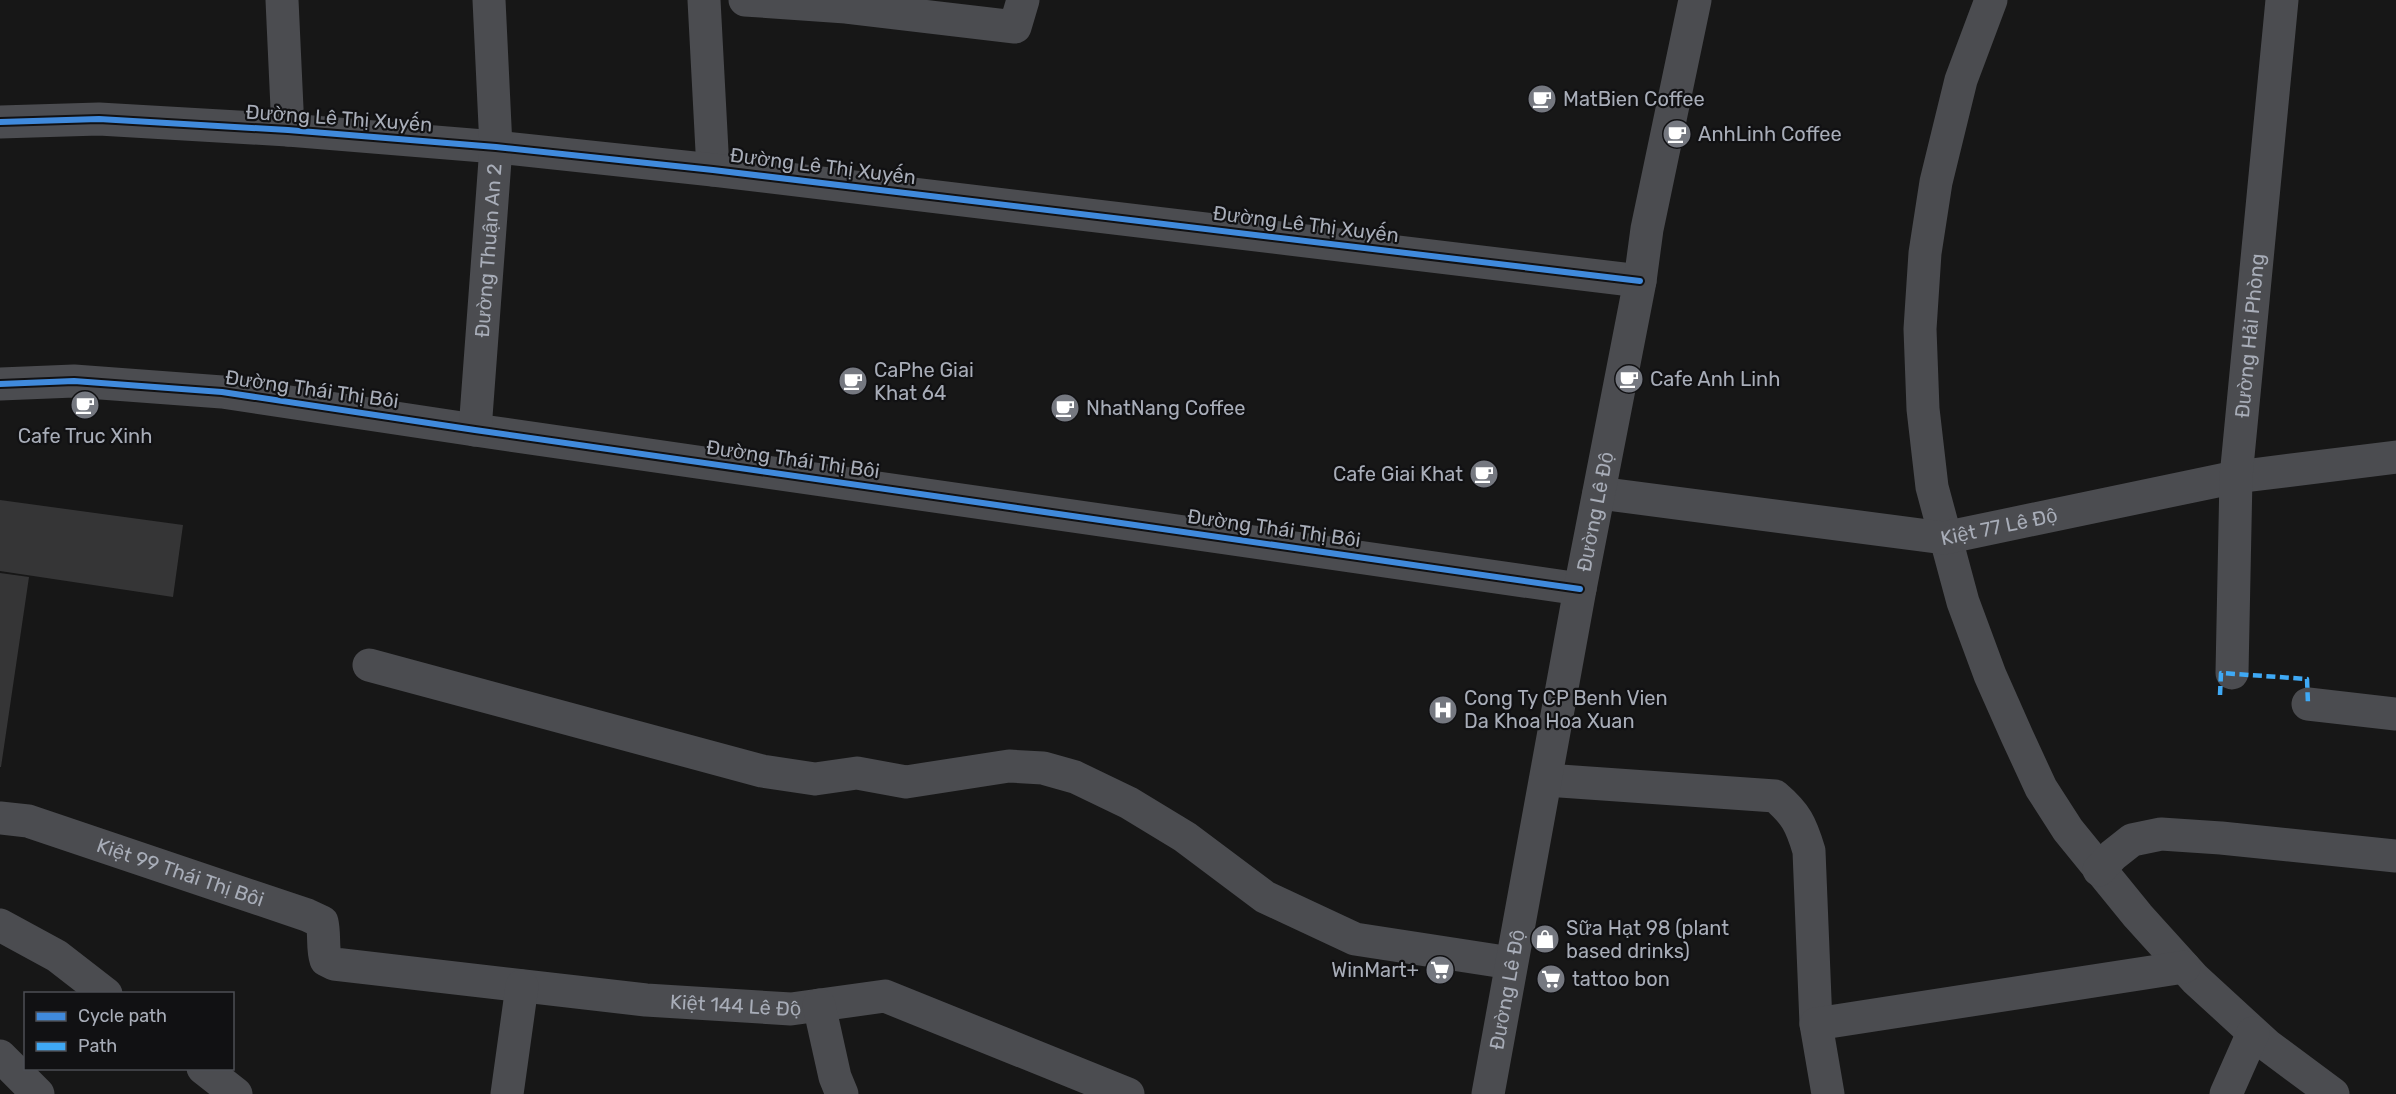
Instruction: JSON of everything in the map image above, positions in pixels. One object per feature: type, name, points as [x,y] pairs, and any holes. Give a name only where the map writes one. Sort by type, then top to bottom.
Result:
[{"type":"street","points":[[282,0],[288,130]]},
{"type":"street","name":"Đường Thuận An 2","points":[[475,430],[496,147],[489,0]]},
{"type":"street","points":[[704,0],[713,170]]},
{"type":"street","points":[[745,0],[846,7],[1015,27],[1023,0]]},
{"type":"street","name":"Đường Lê Độ","points":[[1488,1094],[1580,589],[1640,281],[1647,229],[1695,0]]},
{"type":"street","points":[[1991,0],[1961,80],[1936,182],[1925,253],[1920,329],[1923,409],[1932,487],[1944,538],[1964,602],[1990,675],[2026,757],[2041,788],[2068,830],[2099,870],[2184,968],[2253,1033],[2333,1094]]},
{"type":"street","name":"Đường Hải Phòng","points":[[2232,673],[2236,477],[2282,0]]},
{"type":"street","name":"Đường Lê Thị Xuyến","points":[[0,122],[99,119],[288,130],[496,147],[713,170],[1640,281]]},
{"type":"street","name":"Đường Thái Thị Bôi","points":[[0,384],[74,381],[222,392],[1580,589]]},
{"type":"street","name":"Kiệt 77 Lê Độ","points":[[1599,493],[1944,538],[2236,477],[2396,457]]},
{"type":"street","points":[[369,665],[762,771],[801,778],[815,779],[857,773],[906,782],[1009,766],[1043,768],[1075,777],[1129,803],[1185,837],[1265,897],[1356,939],[1511,963]]},
{"type":"street","points":[[2308,704],[2396,714]]},
{"type":"street","points":[[1545,780],[1775,796],[1792,811],[1802,826],[1809,851],[1816,1024],[1828,1094]]},
{"type":"street","name":"Kiệt 99 Thái Thị Bôi","points":[[0,818],[28,821],[307,915],[322,922],[325,934],[323,952],[326,960]]},
{"type":"street","points":[[2099,870],[2132,840],[2161,834],[2396,856]]},
{"type":"street","points":[[0,925],[57,956],[105,992]]},
{"type":"street","name":"Kiệt 144 Lê Độ","points":[[326,960],[334,964],[646,1000],[791,1009],[885,996],[1128,1094]]},
{"type":"street","points":[[1816,1024],[2184,968]]},
{"type":"street","points":[[507,1094],[522,986]]},
{"type":"street","points":[[819,1005],[834,1077],[842,1094]]},
{"type":"street","points":[[2226,1094],[2253,1033]]},
{"type":"street","points":[[0,1056],[38,1094]]},
{"type":"street","points":[[206,1070],[236,1094]]},
{"type":"building","points":[[0,500],[183,525],[173,597],[0,571]]},
{"type":"building","points":[[0,573],[29,577],[1,767],[0,767]]},
{"type":"marked path","points":[[2220,695],[2221,673],[2307,679],[2308,704]]},
{"type":"cycle path","points":[[0,122],[99,119],[288,130],[496,147],[713,170],[1640,281]]},
{"type":"cycle path","points":[[0,384],[74,381],[222,392],[1580,589]]},
{"type":"place","name":"MatBien Coffee","points":[[1542,99]]},
{"type":"place","name":"AnhLinh Coffee","points":[[1677,134]]},
{"type":"place","name":"Cafe Anh Linh","points":[[1629,379]]},
{"type":"place","name":"CaPhe Giai Khat 64","points":[[853,381]]},
{"type":"place","name":"Cafe Truc Xinh","points":[[85,405]]},
{"type":"place","name":"NhatNang Coffee","points":[[1065,408]]},
{"type":"place","name":"Cafe Giai Khat","points":[[1484,474]]},
{"type":"place","name":"Cong Ty CP Benh Vien Da Khoa Hoa Xuan","points":[[1443,710]]},
{"type":"place","name":"Sữa Hạt 98 (plant based drinks)","points":[[1545,939]]},
{"type":"place","name":"WinMart+","points":[[1440,970]]},
{"type":"place","name":"tattoo bon","points":[[1551,979]]}]
